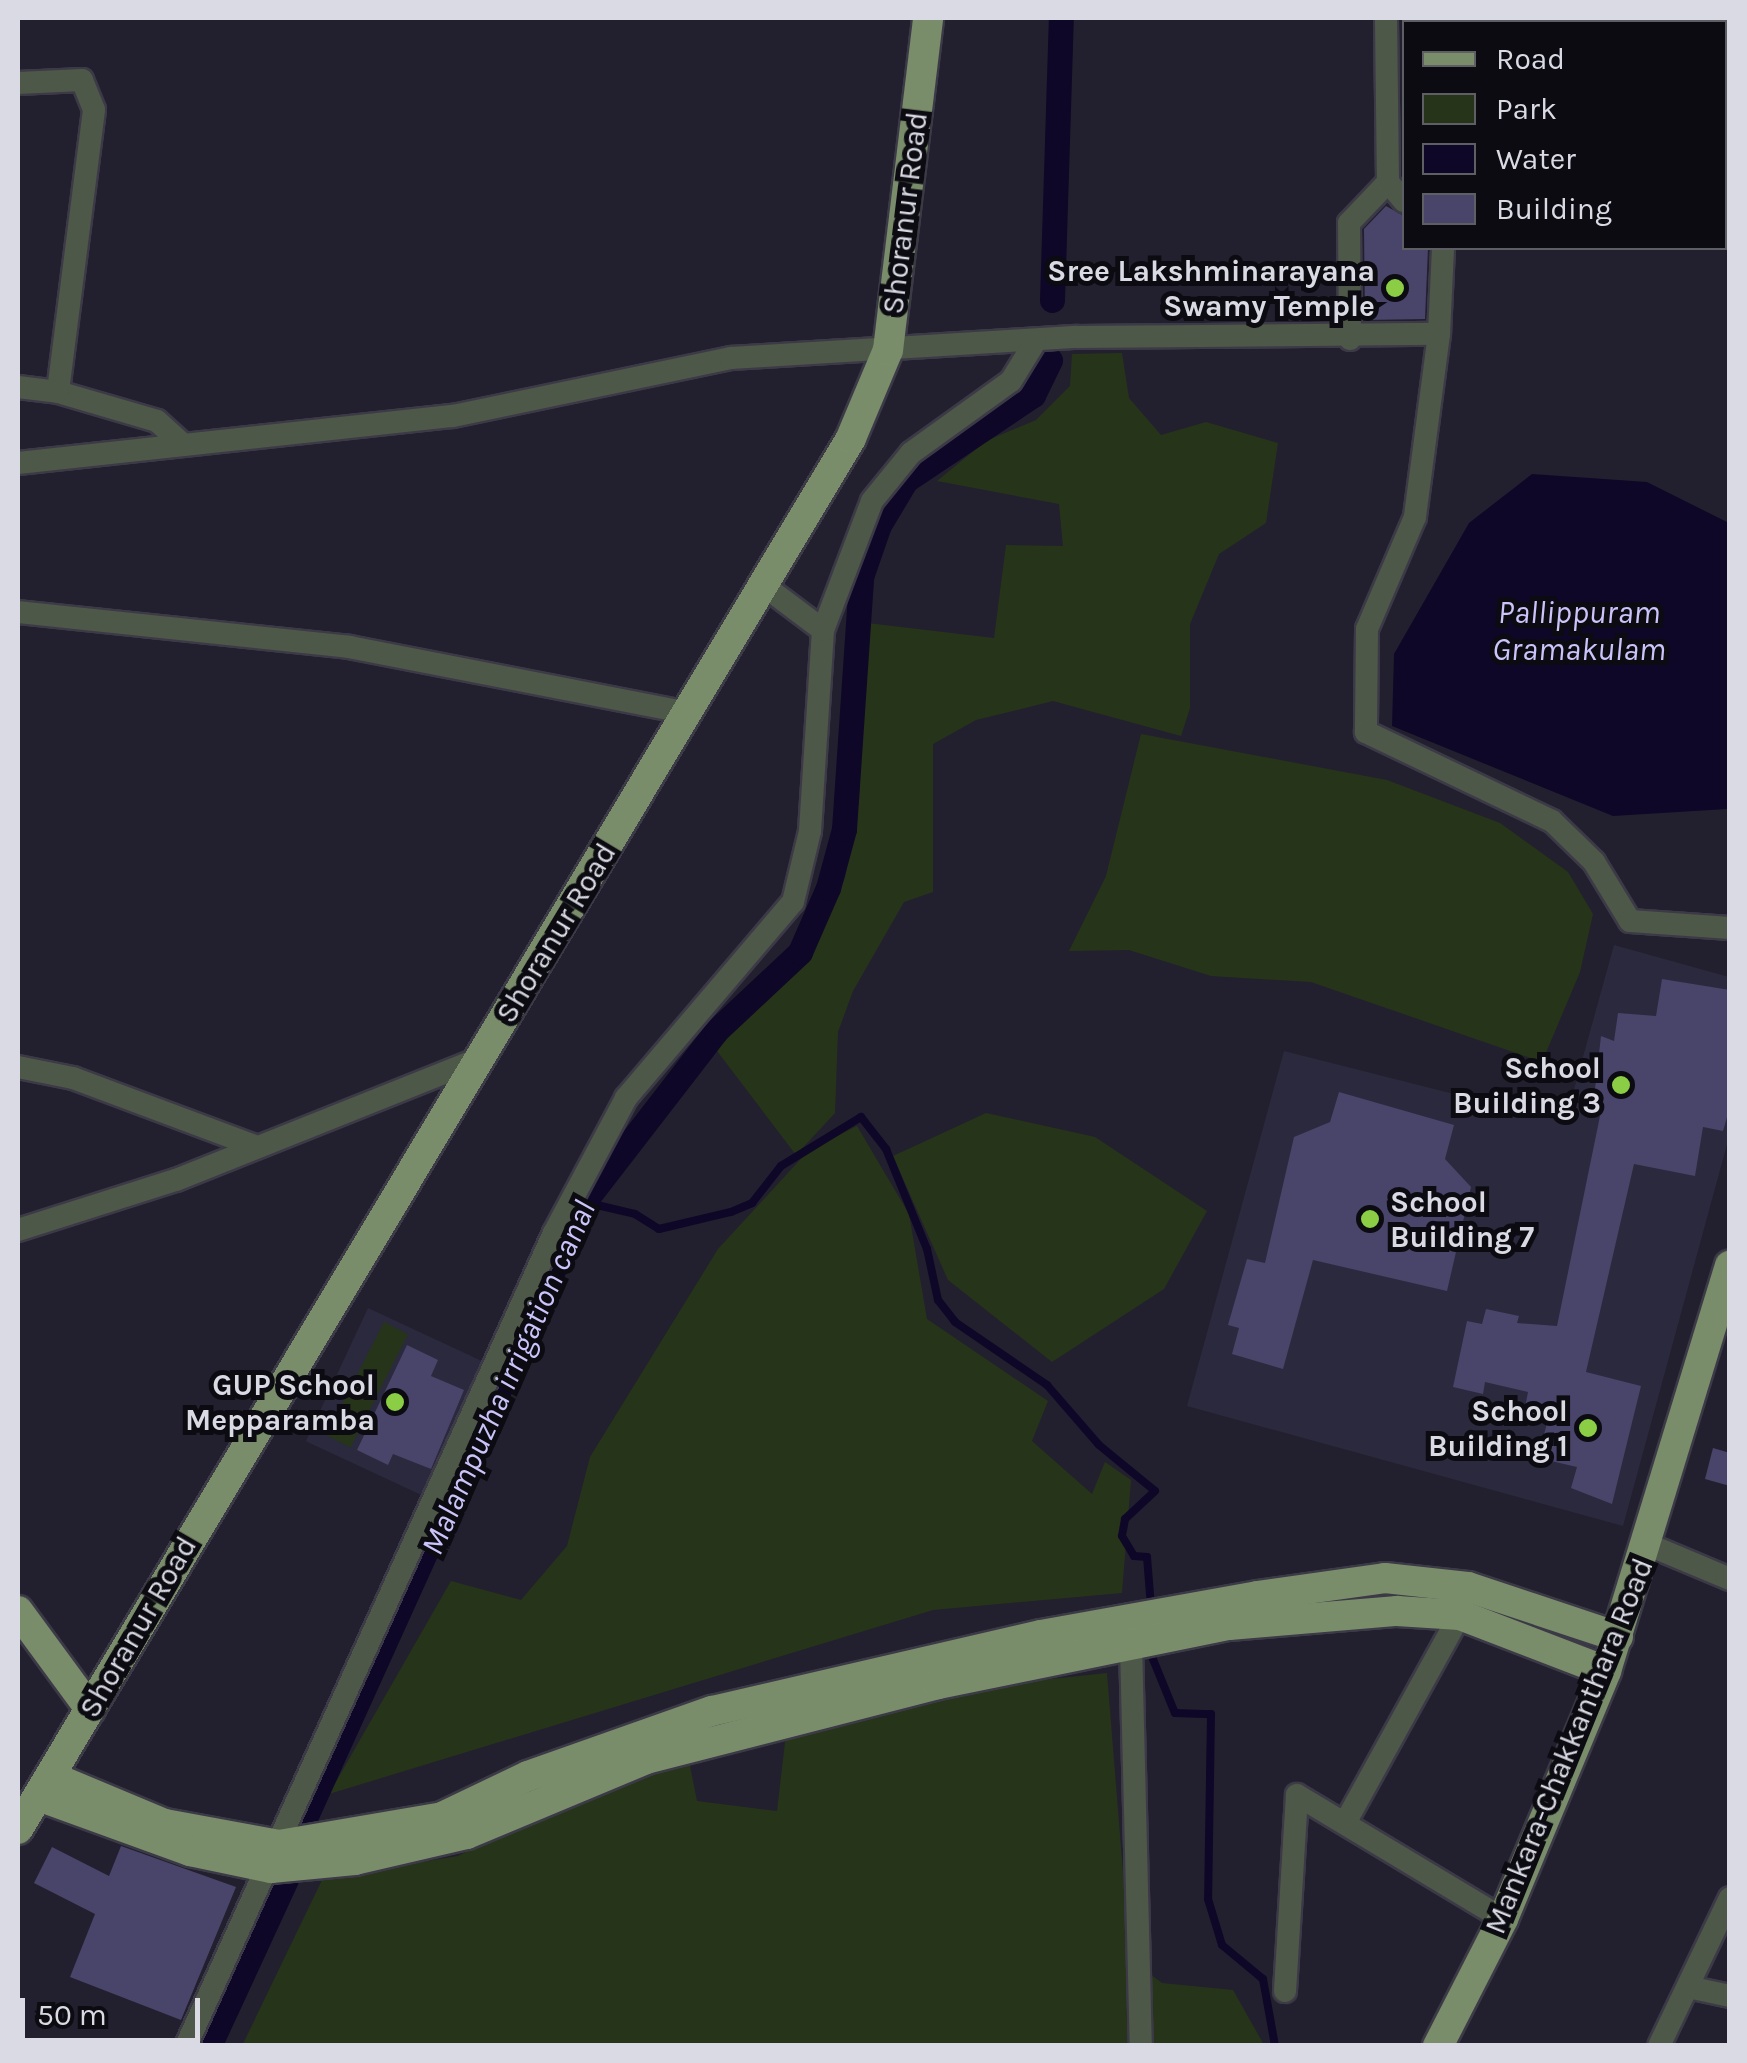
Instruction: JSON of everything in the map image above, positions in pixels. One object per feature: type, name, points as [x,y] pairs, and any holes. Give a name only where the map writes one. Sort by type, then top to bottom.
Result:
[{"type":"main road","name":"Shoranur Road","points":[[18,1829],[852,438],[888,350],[928,18]]},
{"type":"main road","name":"Mankara-Chakkanthara Road","points":[[1438,2046],[1503,1919],[1606,1671],[1649,1545],[1730,1266]]},
{"type":"main road","points":[[275,1856],[442,1817],[528,1776],[712,1711],[1041,1635],[1256,1596],[1385,1578],[1468,1587],[1618,1636]]},
{"type":"main road","points":[[44,1786],[190,1852],[355,1860],[467,1834],[646,1760],[938,1684],[1229,1625],[1396,1611],[1460,1615],[1606,1671]]},
{"type":"main road","points":[[18,1612],[90,1710]]},
{"type":"street","points":[[1386,18],[1388,182],[1402,200]]},
{"type":"street","points":[[18,83],[82,80],[94,110],[58,392]]},
{"type":"street","points":[[1350,339],[1349,224],[1388,182]]},
{"type":"street","points":[[1442,250],[1439,334],[1415,518],[1366,629],[1366,732],[1552,821],[1594,862],[1630,921],[1730,928]]},
{"type":"street","points":[[18,463],[453,416],[731,358],[1077,337],[1350,339],[1439,334]]},
{"type":"street","points":[[186,2046],[275,1856],[493,1354],[626,1098],[792,902],[810,830],[823,630],[872,501],[911,453],[1011,382],[1035,342]]},
{"type":"street","points":[[18,386],[58,392],[157,421],[184,445]]},
{"type":"street","points":[[763,585],[823,630]]},
{"type":"street","points":[[18,612],[349,647],[687,713]]},
{"type":"street","points":[[18,1230],[258,1147],[481,1058]]},
{"type":"street","points":[[18,1067],[73,1078],[258,1147]]},
{"type":"street","points":[[1649,1545],[1730,1579]]},
{"type":"street","points":[[1345,1824],[1460,1615]]},
{"type":"street","points":[[1131,1645],[1141,2046]]},
{"type":"street","points":[[1284,1991],[1297,1795],[1503,1919]]},
{"type":"street","points":[[1660,2046],[1730,1898]]},
{"type":"street","points":[[1688,1987],[1730,1996]]},
{"type":"shaded area","points":[[1614,945],[1729,977],[1729,1137],[1623,1526],[1187,1406],[1284,1051],[1565,1122]]},
{"type":"shaded area","name":"GUP School Mepparamba","points":[[368,1308],[484,1362],[422,1495],[306,1441]]},
{"type":"green space","points":[[1122,353],[1129,398],[1161,435],[1206,422],[1278,443],[1266,523],[1219,554],[1190,624],[1190,708],[1181,736],[1053,701],[976,720],[933,744],[933,892],[904,902],[853,991],[838,1032],[835,1113],[796,1155],[714,1047],[819,939],[845,878],[859,802],[867,623],[994,638],[1006,545],[1063,546],[1059,504],[937,481],[986,441],[1036,420],[1070,386],[1072,354]]},
{"type":"green space","points":[[1141,734],[1387,780],[1500,823],[1568,872],[1593,914],[1580,972],[1542,1062],[1311,982],[1211,976],[1129,950],[1069,951],[1106,876]]},
{"type":"green space","points":[[986,1113],[1095,1137],[1207,1211],[1164,1289],[1052,1362],[948,1280],[893,1156]]},
{"type":"green space","points":[[857,1126],[909,1214],[927,1319],[1048,1401],[1032,1441],[1092,1494],[1105,1462],[1131,1480],[1122,1593],[933,1610],[329,1794],[451,1581],[521,1600],[567,1546],[590,1457],[718,1249],[809,1150]]},
{"type":"green space","points":[[384,1322],[408,1334],[350,1447],[326,1435]]},
{"type":"green space","points":[[1107,1673],[1130,1959],[1162,1983],[1233,1990],[1264,2045],[242,2046],[323,1878],[458,1856],[570,1800],[689,1761],[697,1801],[777,1811],[786,1734],[957,1689]]},
{"type":"water","name":"Pallippuram Gramakulam","points":[[1532,474],[1647,482],[1729,523],[1727,809],[1613,816],[1392,726],[1394,654],[1469,523]]},
{"type":"building","name":"Sree Lakshminarayana Swamy Temple","points":[[1386,206],[1402,215],[1402,250],[1428,250],[1425,319],[1365,320],[1364,229]]},
{"type":"building","points":[[1662,979],[1730,990],[1730,1107],[1723,1131],[1703,1127],[1695,1176],[1634,1164],[1586,1372],[1641,1386],[1612,1504],[1571,1488],[1577,1467],[1538,1458],[1547,1423],[1523,1418],[1528,1392],[1485,1382],[1483,1394],[1453,1387],[1467,1321],[1482,1324],[1486,1309],[1519,1316],[1517,1323],[1557,1326],[1600,1116],[1592,1115],[1601,1036],[1614,1041],[1618,1013],[1656,1016]]},
{"type":"building","name":"School Building 7","points":[[1339,1092],[1454,1125],[1445,1159],[1471,1187],[1447,1291],[1313,1260],[1283,1369],[1232,1354],[1239,1328],[1228,1325],[1247,1259],[1265,1263],[1294,1137],[1330,1122]]},
{"type":"building","points":[[407,1345],[438,1360],[431,1376],[464,1390],[431,1469],[393,1454],[388,1465],[357,1450]]},
{"type":"building","points":[[1713,1448],[1730,1453],[1730,1486],[1705,1479]]},
{"type":"building","points":[[121,1846],[236,1887],[181,2020],[70,1977],[95,1914],[34,1883],[52,1847],[109,1876]]},
{"type":"waterway","name":"Malampuzha irrigation canal","points":[[1052,300],[1061,18]]},
{"type":"waterway","name":"Malampuzha irrigation canal","points":[[305,1818],[584,1202],[716,1031],[800,952],[828,888],[844,829],[861,577],[879,525],[906,480],[1033,395],[1050,360]]},
{"type":"waterway","points":[[584,1202],[635,1214],[659,1229],[731,1212],[752,1203],[781,1166],[861,1117],[886,1149],[927,1249],[938,1300],[955,1322],[1047,1385],[1099,1445],[1155,1491],[1125,1519],[1122,1536],[1134,1556],[1147,1557],[1151,1607]]},
{"type":"waterway","points":[[1148,1647],[1175,1713],[1211,1714],[1208,1899],[1222,1945],[1263,1979],[1275,2046]]},
{"type":"waterway","name":"Malampuzha irrigation canal","points":[[209,2046],[288,1875]]},
{"type":"place","name":"Sree Lakshminarayana Swamy Temple","points":[[1395,288]]},
{"type":"place","name":"School Building 3","points":[[1621,1085]]},
{"type":"place","name":"School Building 7","points":[[1370,1219]]},
{"type":"place","name":"GUP School Mepparamba","points":[[395,1402]]},
{"type":"place","name":"School Building 1","points":[[1588,1428]]}]
